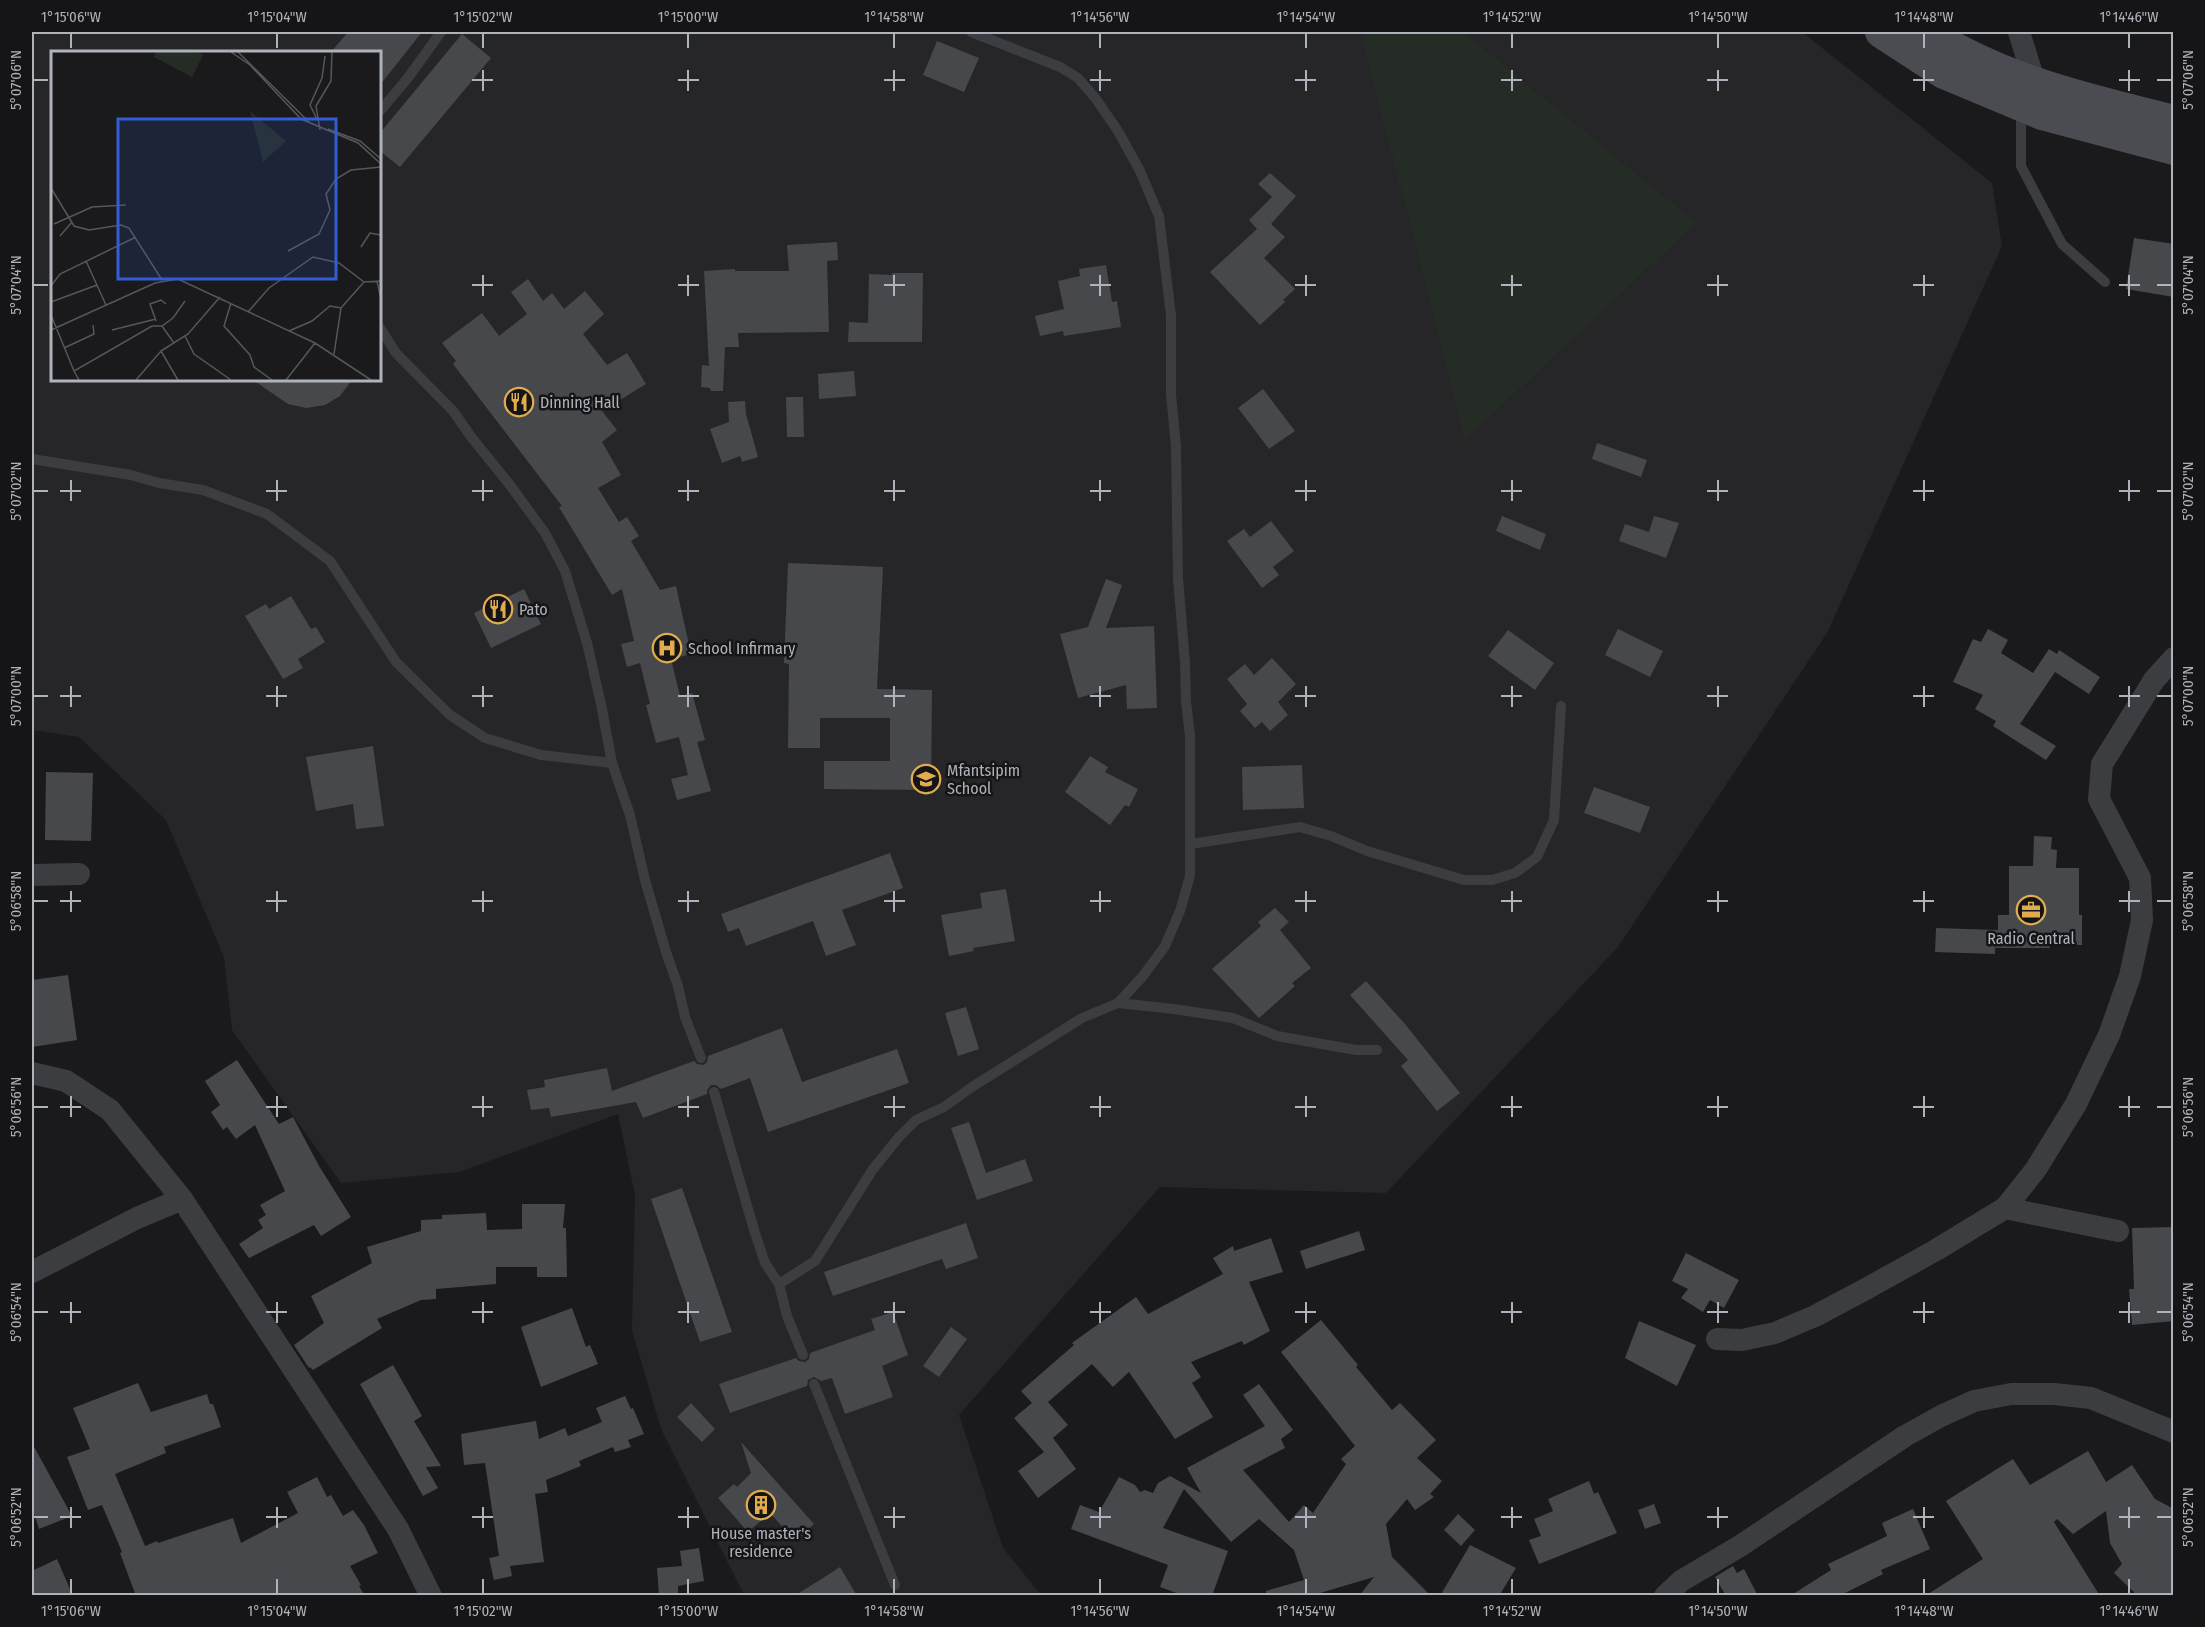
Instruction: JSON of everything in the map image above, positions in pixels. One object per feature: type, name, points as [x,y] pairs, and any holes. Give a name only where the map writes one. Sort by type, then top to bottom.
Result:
[{"type":"street","points":[[1881,32],[1944,73],[2174,148]]},
{"type":"street","points":[[1927,32],[2033,101],[2174,121]]},
{"type":"street","points":[[2019,32],[2033,101]]},
{"type":"street","points":[[1717,1339],[1742,1340],[1775,1334],[1815,1316],[1936,1250],[2005,1208],[2036,1169],[2076,1104],[2109,1035],[2130,976],[2142,920],[2140,878],[2099,799],[2102,764],[2154,680],[2174,658]]},
{"type":"street","points":[[32,875],[79,874]]},
{"type":"street","points":[[32,1073],[66,1081],[110,1110],[182,1198],[398,1529],[431,1596]]},
{"type":"street","points":[[32,1272],[137,1218],[182,1198]]},
{"type":"street","points":[[2005,1208],[2118,1231]]},
{"type":"street","points":[[1665,1596],[1682,1581],[1740,1546],[1905,1436],[1974,1401],[2011,1394],[2054,1394],[2091,1398],[2174,1432]]},
{"type":"lane","points":[[381,110],[441,32]]},
{"type":"lane","points":[[779,1284],[815,1261],[873,1169],[916,1120],[944,1107],[1082,1018],[1118,1003],[1143,976],[1165,946],[1180,911],[1190,876],[1190,736],[1178,578],[1176,447],[1171,395],[1171,315],[1159,216],[1140,171],[1118,131],[1078,78],[1060,67],[971,32]]},
{"type":"lane","points":[[2033,101],[2021,166],[2062,244],[2105,282]]},
{"type":"lane","points":[[381,330],[396,353],[453,411],[510,484],[545,533],[565,571],[580,618],[601,704],[612,763],[630,815],[645,880],[678,986],[685,1017],[701,1059]]},
{"type":"lane","points":[[32,459],[131,475],[159,483],[203,490],[267,514],[330,561],[396,662],[450,715],[485,738],[541,755],[612,763]]},
{"type":"lane","points":[[1191,844],[1300,827],[1331,836],[1367,851],[1464,880],[1492,880],[1515,873],[1537,857],[1554,820],[1561,706]]},
{"type":"lane","points":[[1118,1003],[1233,1018],[1277,1036],[1356,1050],[1377,1050]]},
{"type":"lane","points":[[714,1092],[743,1196],[765,1263],[779,1284],[787,1316],[802,1355]]},
{"type":"lane","points":[[814,1384],[895,1585]]},
{"type":"shaded area","name":"Mfantsipim School","points":[[32,32],[1802,32],[1992,183],[2002,246],[1827,633],[1618,947],[1386,1193],[1160,1187],[959,1415],[1003,1548],[1041,1595],[934,1596],[933,1593],[925,1596],[744,1595],[661,1429],[632,1330],[635,1195],[618,1114],[459,1172],[341,1183],[232,1030],[224,957],[166,820],[79,737],[32,730]]},
{"type":"shaded area","points":[[1361,32],[1463,32],[1696,223],[1465,440]]},
{"type":"building","points":[[348,32],[422,32],[381,84],[381,51],[332,51]]},
{"type":"building","points":[[462,34],[491,58],[400,167],[381,152],[381,132]]},
{"type":"building","points":[[937,41],[979,58],[964,92],[923,75]]},
{"type":"building","points":[[1270,173],[1296,196],[1271,224],[1285,237],[1264,258],[1295,289],[1283,300],[1285,302],[1260,325],[1210,272],[1257,229],[1249,220],[1272,197],[1258,184]]},
{"type":"building","points":[[2134,238],[2174,244],[2174,297],[2126,289]]},
{"type":"building","points":[[837,242],[838,260],[827,261],[829,332],[738,333],[739,347],[725,347],[723,391],[711,391],[710,388],[701,387],[702,365],[709,366],[704,271],[735,269],[735,271],[789,271],[787,245]]},
{"type":"building","points":[[1106,265],[1112,302],[1117,301],[1121,327],[1064,336],[1063,331],[1040,336],[1035,316],[1064,309],[1058,281],[1080,276],[1079,269]]},
{"type":"building","points":[[892,273],[923,273],[922,342],[848,342],[849,322],[868,323],[869,274],[892,275]]},
{"type":"building","points":[[528,279],[543,301],[552,293],[564,309],[585,291],[604,314],[583,334],[607,365],[627,353],[646,384],[602,411],[617,430],[602,442],[621,475],[598,488],[619,522],[627,517],[639,536],[631,541],[660,590],[676,586],[691,654],[671,659],[680,696],[692,693],[705,740],[697,742],[711,791],[677,800],[671,779],[688,775],[679,737],[656,743],[646,705],[650,704],[640,663],[627,667],[621,644],[634,641],[622,589],[612,595],[559,507],[562,506],[453,364],[456,361],[442,343],[482,313],[499,336],[527,314],[511,292]]},
{"type":"building","points":[[854,371],[856,396],[819,399],[818,374]]},
{"type":"building","points":[[254,381],[351,381],[340,396],[325,405],[306,408],[288,404]]},
{"type":"building","points":[[1263,389],[1295,431],[1269,449],[1238,408]]},
{"type":"building","points":[[786,397],[803,397],[804,437],[787,437]]},
{"type":"building","points":[[745,401],[746,414],[758,457],[742,462],[740,456],[722,463],[710,429],[729,422],[728,402]]},
{"type":"building","points":[[1597,443],[1647,460],[1641,477],[1592,459]]},
{"type":"building","points":[[1502,516],[1546,534],[1540,550],[1496,531]]},
{"type":"building","points":[[1654,516],[1679,523],[1666,558],[1619,541],[1625,524],[1649,532]]},
{"type":"building","points":[[1271,521],[1294,551],[1273,567],[1279,575],[1262,588],[1227,541],[1244,529],[1250,537]]},
{"type":"building","points":[[788,563],[883,567],[877,689],[932,690],[931,790],[824,789],[824,761],[890,761],[890,718],[820,718],[820,748],[788,748],[789,664],[784,663]]},
{"type":"building","points":[[1106,579],[1122,585],[1106,628],[1154,626],[1157,708],[1127,709],[1126,685],[1078,698],[1060,634],[1088,627]]},
{"type":"building","points":[[524,589],[541,624],[491,648],[474,613]]},
{"type":"building","points":[[291,596],[311,629],[316,627],[325,642],[298,659],[303,668],[283,679],[245,616],[266,604],[269,609]]},
{"type":"building","points":[[1618,629],[1663,651],[1650,677],[1605,655]]},
{"type":"building","points":[[1988,629],[2008,640],[2001,653],[2033,673],[2049,649],[2057,654],[2059,650],[2100,677],[2089,694],[2055,672],[2020,724],[2056,746],[2046,760],[1993,726],[1996,721],[1975,709],[1983,695],[1953,682],[1973,639],[1981,642]]},
{"type":"building","points":[[1508,630],[1554,663],[1535,690],[1488,656]]},
{"type":"building","points":[[1272,658],[1296,684],[1278,702],[1288,715],[1270,731],[1262,722],[1255,728],[1240,711],[1247,704],[1227,679],[1245,664],[1254,675]]},
{"type":"building","points":[[373,746],[384,826],[356,829],[353,804],[316,811],[306,757]]},
{"type":"building","points":[[1090,756],[1108,767],[1105,772],[1138,789],[1129,807],[1125,805],[1110,825],[1065,792]]},
{"type":"building","points":[[1302,765],[1304,808],[1243,810],[1242,767]]},
{"type":"building","points":[[46,772],[93,773],[91,841],[45,840]]},
{"type":"building","points":[[1594,787],[1650,807],[1640,833],[1584,813]]},
{"type":"building","points":[[2034,836],[2052,837],[2051,849],[2057,850],[2056,868],[2079,868],[2079,915],[2082,915],[2082,945],[2050,945],[2050,948],[1995,948],[1995,954],[1935,952],[1936,928],[1998,930],[1998,915],[2009,915],[2009,866],[2033,866]]},
{"type":"building","points":[[890,853],[903,888],[842,910],[856,945],[826,956],[813,921],[746,946],[739,928],[728,932],[721,914]]},
{"type":"building","points":[[1006,889],[1015,941],[973,948],[974,951],[949,956],[941,915],[982,908],[980,893]]},
{"type":"building","points":[[1275,908],[1289,922],[1280,930],[1311,968],[1292,983],[1295,986],[1259,1018],[1212,969],[1261,926],[1258,922]]},
{"type":"building","points":[[68,975],[77,1040],[32,1047],[32,980]]},
{"type":"building","points":[[1366,981],[1405,1024],[1460,1093],[1437,1111],[1401,1066],[1408,1060],[1350,995]]},
{"type":"building","points":[[966,1007],[979,1049],[958,1056],[945,1013]]},
{"type":"building","points":[[782,1028],[802,1082],[897,1049],[909,1083],[768,1132],[750,1078],[721,1089],[716,1085],[711,1085],[707,1094],[643,1118],[636,1102],[551,1117],[549,1108],[531,1110],[527,1090],[545,1087],[544,1080],[607,1068],[612,1091],[694,1061],[703,1065],[707,1062],[708,1056]]},
{"type":"building","points":[[237,1060],[279,1124],[293,1117],[319,1166],[351,1217],[321,1236],[314,1225],[249,1258],[239,1244],[263,1228],[258,1220],[266,1215],[260,1205],[285,1191],[255,1125],[236,1139],[227,1127],[223,1130],[211,1112],[220,1105],[205,1081]]},
{"type":"building","points":[[969,1122],[986,1173],[1025,1159],[1033,1181],[977,1200],[951,1128]]},
{"type":"building","points":[[682,1188],[732,1332],[700,1342],[651,1199]]},
{"type":"building","points":[[522,1204],[565,1204],[563,1228],[566,1228],[567,1277],[537,1277],[537,1267],[496,1267],[496,1284],[436,1289],[436,1299],[421,1300],[377,1319],[382,1328],[313,1370],[309,1368],[294,1345],[324,1323],[311,1296],[372,1263],[367,1247],[421,1231],[421,1220],[442,1219],[442,1215],[486,1213],[487,1230],[522,1229]]},
{"type":"building","points":[[966,1223],[978,1258],[946,1269],[942,1259],[833,1296],[824,1272]]},
{"type":"building","points":[[2174,1227],[2174,1321],[2132,1325],[2129,1289],[2134,1289],[2132,1228]]},
{"type":"building","points":[[1359,1231],[1365,1250],[1306,1269],[1300,1251]]},
{"type":"building","points":[[1271,1238],[1283,1272],[1249,1282],[1270,1331],[1244,1345],[1242,1341],[1191,1362],[1201,1377],[1192,1383],[1213,1417],[1175,1439],[1129,1372],[1113,1387],[1092,1364],[1048,1402],[1068,1425],[1053,1438],[1076,1469],[1038,1498],[1018,1471],[1044,1452],[1014,1418],[1032,1403],[1021,1391],[1074,1345],[1072,1343],[1136,1297],[1148,1314],[1223,1274],[1213,1258],[1233,1246],[1234,1251]]},
{"type":"building","points":[[1686,1253],[1739,1280],[1724,1308],[1710,1300],[1703,1312],[1681,1298],[1688,1289],[1672,1281]]},
{"type":"building","points":[[572,1308],[586,1347],[590,1345],[598,1364],[541,1387],[521,1327]]},
{"type":"building","points":[[893,1312],[908,1355],[882,1366],[893,1397],[845,1414],[832,1378],[821,1381],[814,1377],[808,1380],[807,1386],[730,1413],[719,1384],[796,1358],[805,1362],[809,1359],[810,1353],[875,1330],[871,1319]]},
{"type":"building","points":[[1321,1320],[1392,1410],[1400,1403],[1436,1440],[1417,1458],[1442,1481],[1430,1494],[1434,1497],[1415,1510],[1407,1499],[1386,1524],[1392,1557],[1431,1596],[1359,1596],[1374,1577],[1310,1596],[1266,1596],[1266,1591],[1304,1580],[1294,1550],[1259,1519],[1231,1542],[1184,1489],[1163,1528],[1228,1551],[1212,1596],[1185,1596],[1160,1587],[1168,1565],[1071,1529],[1080,1505],[1099,1512],[1119,1477],[1135,1485],[1140,1492],[1145,1490],[1153,1493],[1158,1483],[1170,1476],[1201,1493],[1187,1468],[1265,1426],[1243,1395],[1259,1384],[1293,1430],[1281,1439],[1285,1448],[1243,1470],[1289,1522],[1304,1505],[1313,1513],[1346,1464],[1341,1459],[1355,1446],[1281,1352]]},
{"type":"building","points":[[1639,1321],[1696,1345],[1677,1386],[1625,1358]]},
{"type":"building","points":[[951,1327],[967,1339],[939,1377],[923,1366]]},
{"type":"building","points":[[393,1365],[422,1416],[414,1421],[441,1466],[426,1467],[438,1488],[423,1496],[360,1384]]},
{"type":"building","points":[[138,1383],[151,1412],[207,1394],[221,1427],[164,1447],[166,1453],[115,1474],[145,1546],[233,1518],[241,1543],[298,1513],[287,1492],[317,1477],[327,1497],[331,1495],[343,1516],[353,1510],[364,1525],[378,1553],[350,1566],[365,1596],[136,1596],[120,1553],[122,1552],[102,1505],[88,1510],[67,1457],[90,1449],[73,1408]]},
{"type":"building","points":[[625,1396],[644,1434],[628,1440],[631,1447],[615,1452],[613,1447],[579,1461],[581,1466],[546,1480],[548,1492],[535,1494],[544,1562],[510,1566],[512,1576],[494,1580],[489,1558],[499,1556],[485,1463],[464,1465],[461,1434],[536,1421],[539,1439],[565,1428],[568,1436],[602,1422],[596,1408]]},
{"type":"building","points":[[691,1403],[715,1429],[702,1442],[677,1417]]},
{"type":"building","name":"House master's residence","points":[[741,1442],[814,1524],[795,1541],[770,1513],[748,1532],[718,1498],[734,1484],[737,1487],[751,1473]]},
{"type":"building","points":[[32,1443],[72,1516],[39,1529],[32,1507]]},
{"type":"building","points":[[2088,1451],[2106,1482],[2132,1465],[2155,1499],[2174,1509],[2174,1596],[2138,1596],[2114,1573],[2122,1564],[2110,1543],[2106,1511],[2073,1534],[2057,1519],[2054,1522],[2100,1596],[1925,1596],[1983,1559],[1946,1501],[2013,1459],[2030,1485]]},
{"type":"building","points":[[1589,1481],[1594,1494],[1598,1492],[1617,1533],[1539,1564],[1529,1540],[1541,1536],[1534,1519],[1553,1511],[1548,1499]]},
{"type":"building","points":[[1654,1504],[1661,1523],[1645,1529],[1638,1510]]},
{"type":"building","points":[[1913,1509],[1930,1549],[1881,1570],[1883,1574],[1839,1596],[1790,1596],[1831,1570],[1828,1564],[1887,1536],[1882,1523]]},
{"type":"building","points":[[1458,1514],[1475,1530],[1461,1546],[1444,1530]]},
{"type":"building","points":[[1470,1545],[1516,1568],[1499,1596],[1440,1596]]},
{"type":"building","points":[[699,1548],[704,1581],[678,1586],[678,1596],[659,1596],[657,1568],[682,1566],[680,1551]]},
{"type":"building","points":[[57,1559],[73,1596],[32,1596],[32,1571]]},
{"type":"building","points":[[1733,1566],[1737,1573],[1744,1569],[1758,1596],[1726,1596],[1715,1577]]},
{"type":"building","points":[[840,1567],[857,1596],[794,1596],[823,1578]]},
{"type":"place","name":"Dinning Hall","points":[[519,402]]},
{"type":"place","name":"Pato","points":[[498,609]]},
{"type":"place","name":"School Infirmary","points":[[667,648]]},
{"type":"place","name":"Mfantsipim School","points":[[926,779]]},
{"type":"place","name":"Radio Central","points":[[2031,910]]},
{"type":"place","name":"House master's residence","points":[[761,1505]]}]
